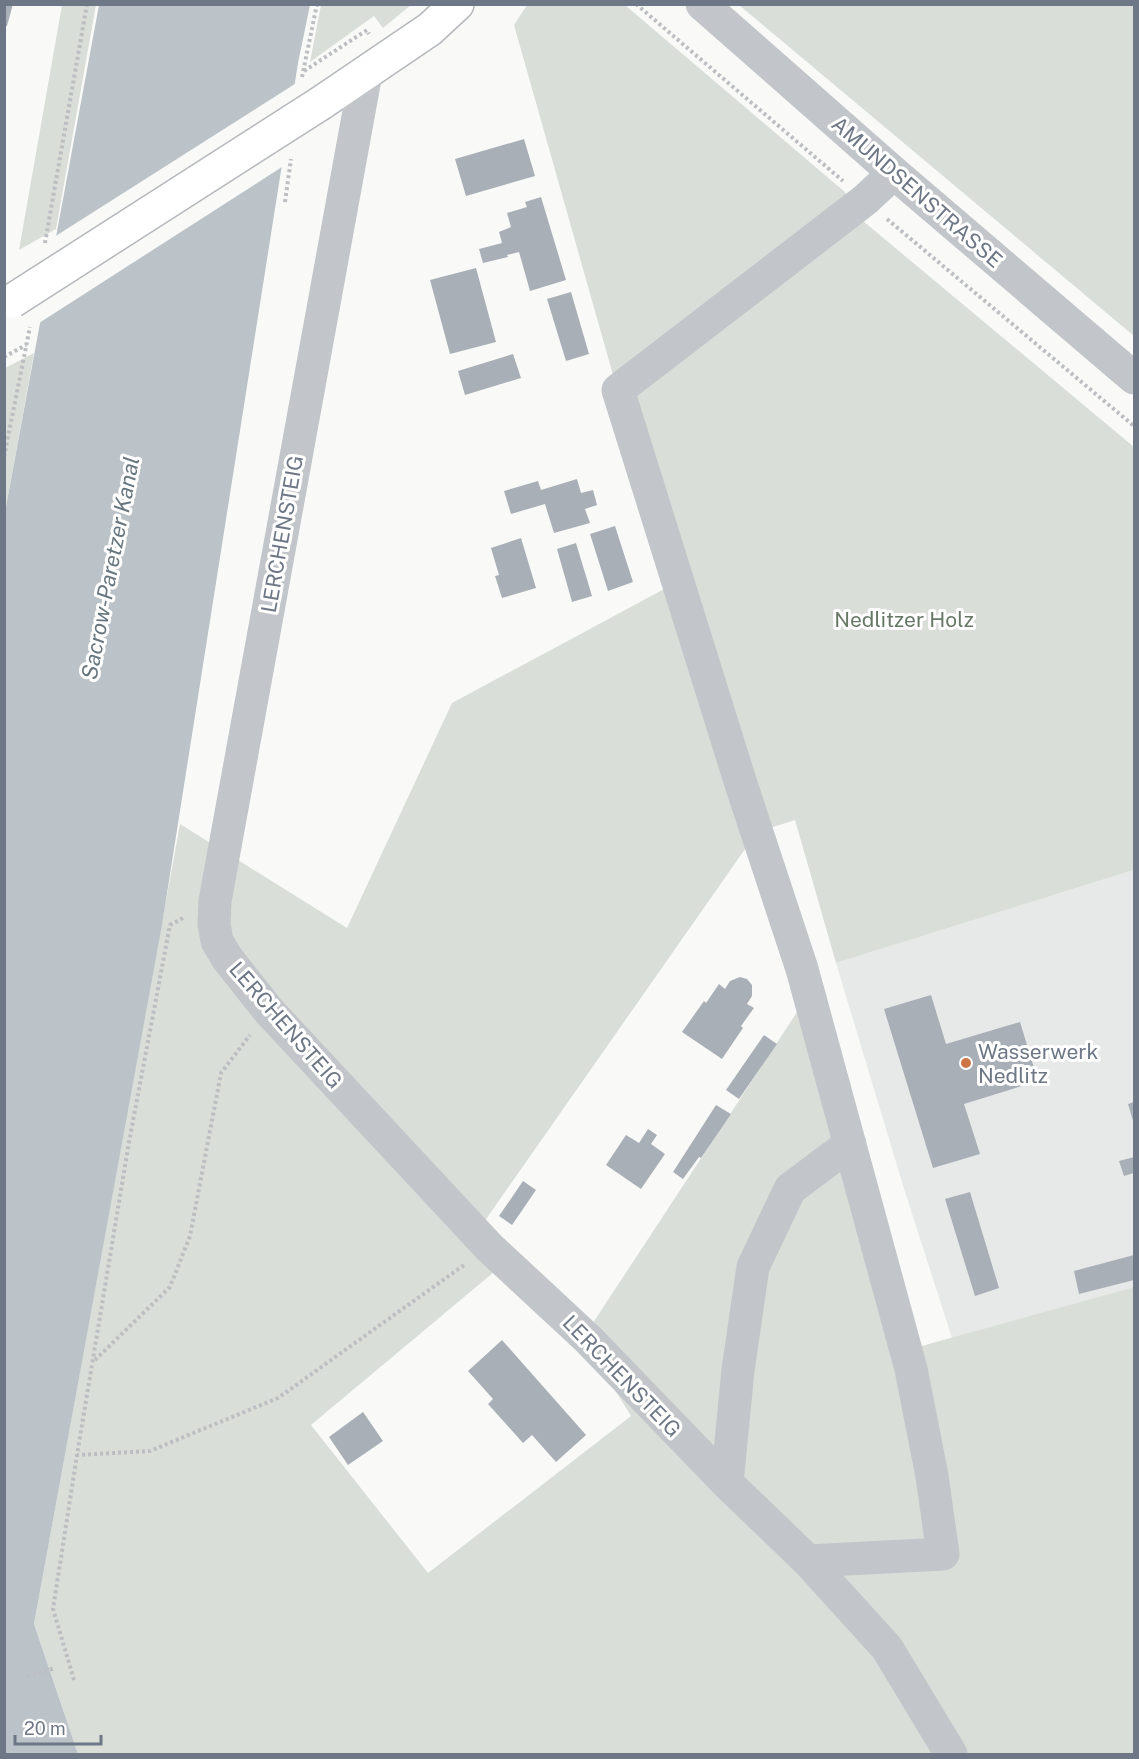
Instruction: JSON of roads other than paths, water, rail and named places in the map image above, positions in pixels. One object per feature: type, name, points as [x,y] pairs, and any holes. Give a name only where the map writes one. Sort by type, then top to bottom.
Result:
[{"type":"main road","points":[[16,310],[430,29],[457,4]]},
{"type":"street","name":"AMUNDSENSTRASSE","points":[[702,4],[894,173],[1134,378]]},
{"type":"street","name":"LERCHENSTEIG","points":[[366,73],[215,901],[214,924],[217,941],[227,958],[269,1011],[489,1247],[588,1339],[727,1483],[807,1561],[887,1648],[951,1755]]},
{"type":"street","points":[[807,1561],[943,1554],[932,1476],[911,1369],[802,969],[741,784],[618,390],[865,200],[894,173]]},
{"type":"street","points":[[727,1483],[738,1370],[753,1267],[790,1189],[850,1144]]},
{"type":"water","name":"Sacrow-Paretzer Kanal","points":[[99,5],[310,5],[298,63],[162,925],[34,1624],[78,1754],[5,1754],[5,512]]},
{"type":"place","name":"Wasserwerk Nedlitz","points":[[966,1063]]},
{"type":"park label","name":"Nedlitzer Holz","points":[[904,619]]}]
